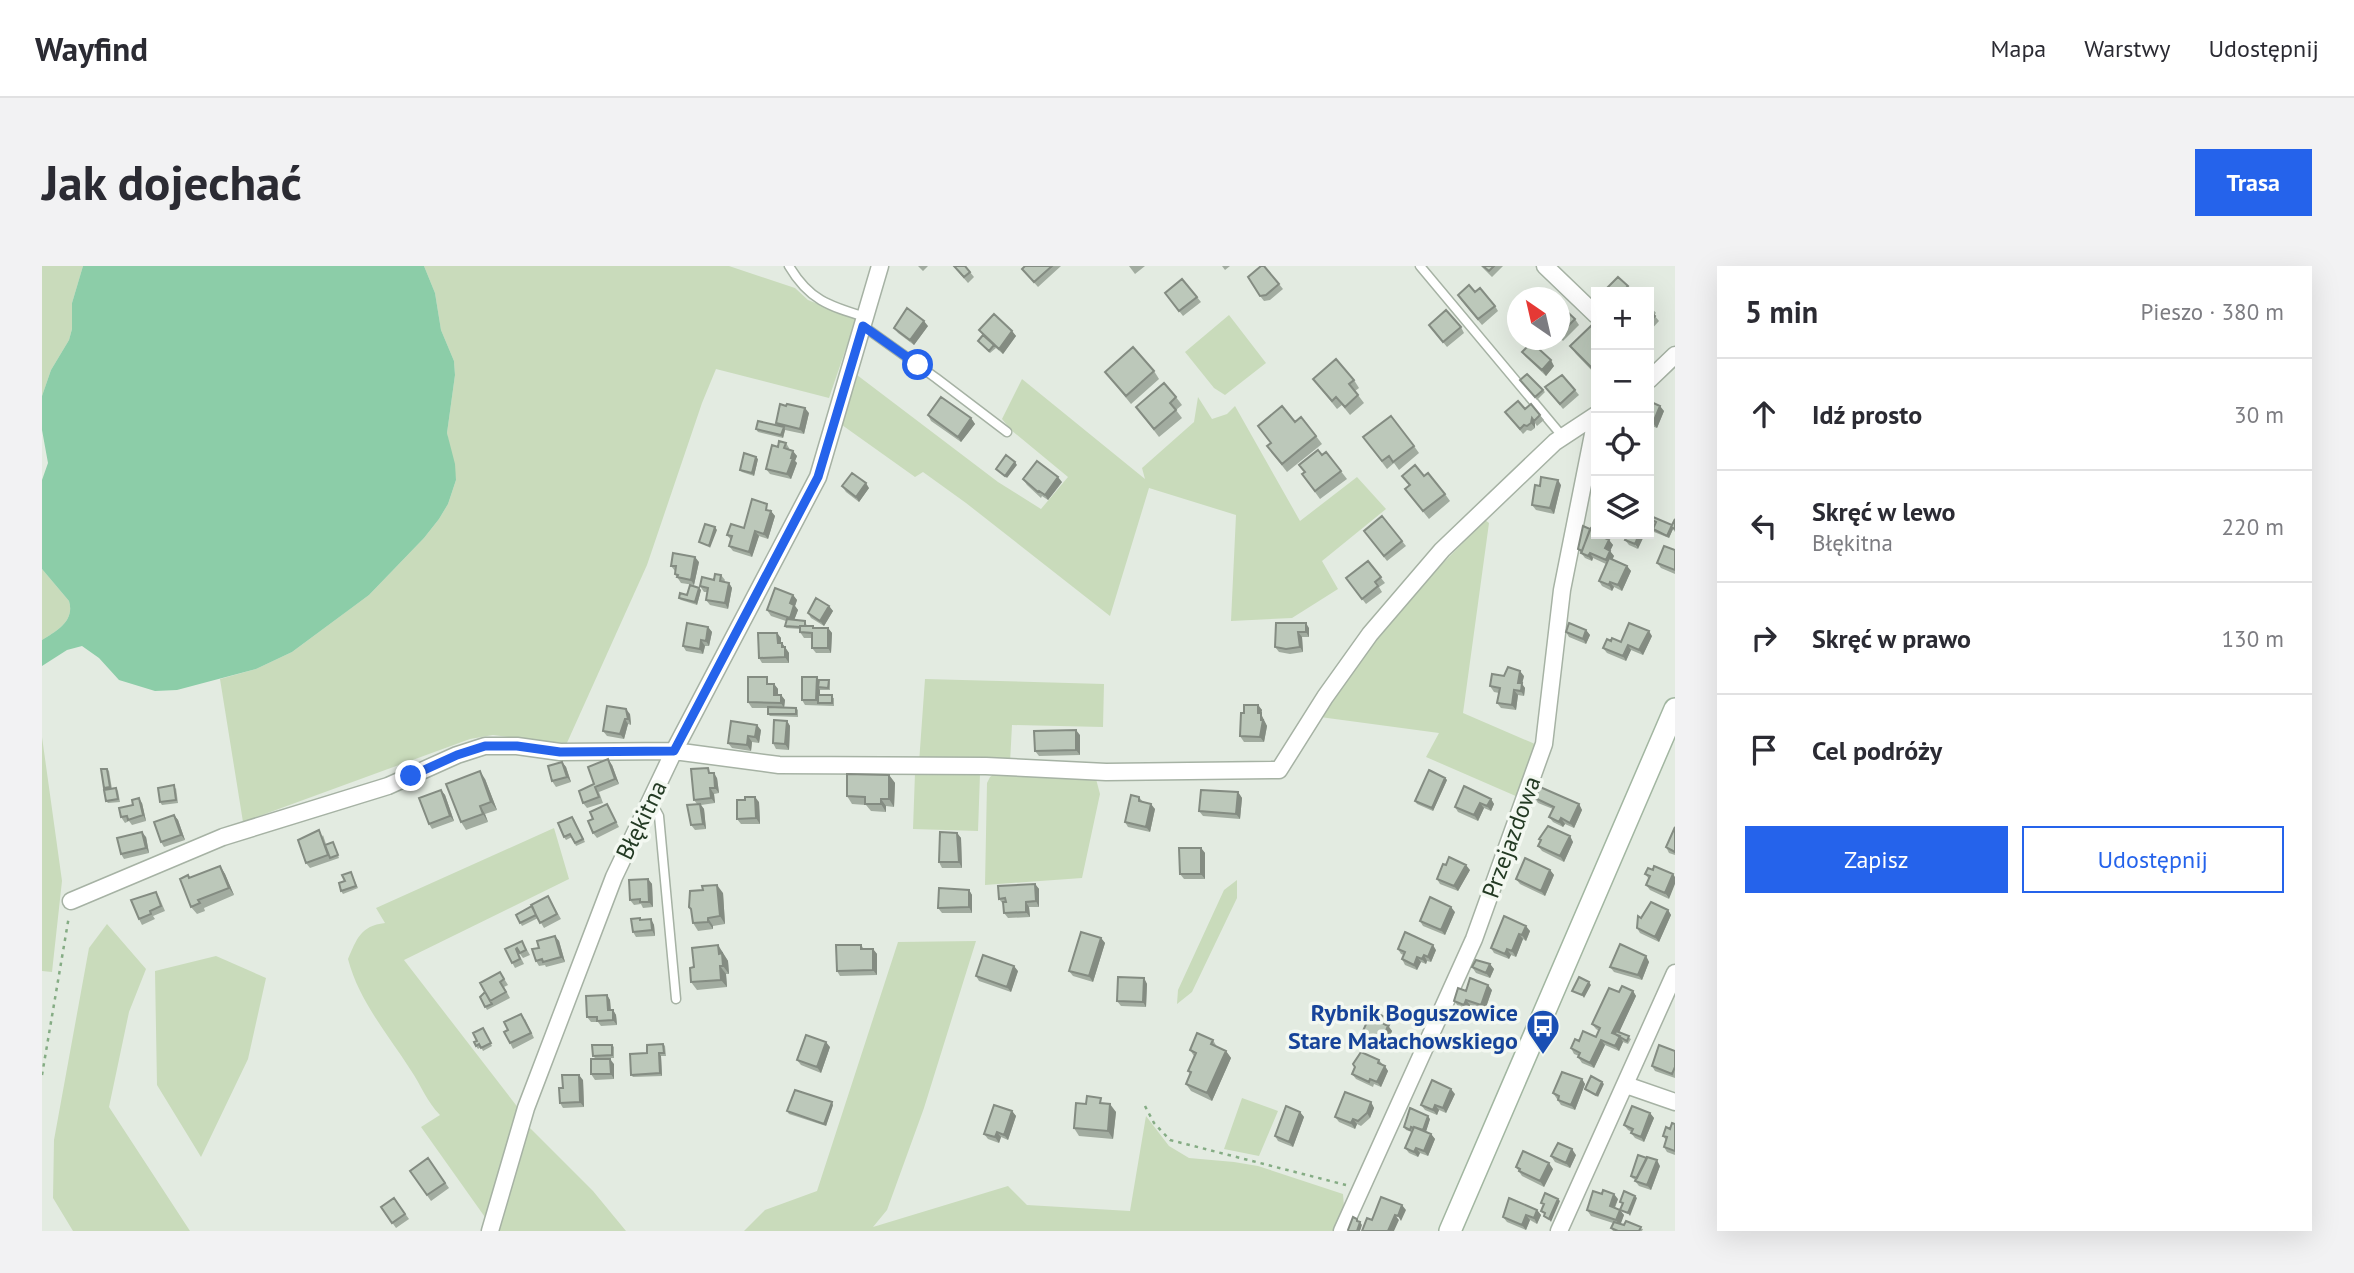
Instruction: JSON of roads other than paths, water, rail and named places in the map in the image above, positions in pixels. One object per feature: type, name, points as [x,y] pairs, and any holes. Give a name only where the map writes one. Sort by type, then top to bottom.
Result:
[{"type":"street","name":"Błękitna","points":[[490,1231],[526,1108],[614,877],[674,751],[818,477],[880,266]]},
{"type":"street","points":[[1545,266],[1591,310]]},
{"type":"street","points":[[1654,371],[1675,355]]},
{"type":"street","name":"Przejazdowa","points":[[674,751],[779,765],[986,766],[1106,772],[1279,770],[1325,697],[1370,634],[1433,559],[1563,437],[1591,420]]},
{"type":"street","name":"Przejazdowa","points":[[1342,1231],[1474,939],[1544,744],[1562,590],[1591,442]]},
{"type":"street","points":[[1450,1231],[1675,709]]},
{"type":"street","points":[[71,901],[223,837],[388,786],[457,755],[485,746],[517,746],[560,752],[674,751]]},
{"type":"street","points":[[1559,1231],[1675,973]]},
{"type":"street","points":[[1626,1084],[1675,1102]]},
{"type":"lane","points":[[789,266],[799,283],[827,305],[864,322],[1007,432]]},
{"type":"lane","points":[[1420,266],[1563,437]]},
{"type":"lane","points":[[651,801],[659,816],[676,999]]},
{"type":"place","name":"Rybnik Boguszowice Stare Małachowskiego","points":[[1543,1056]]}]
